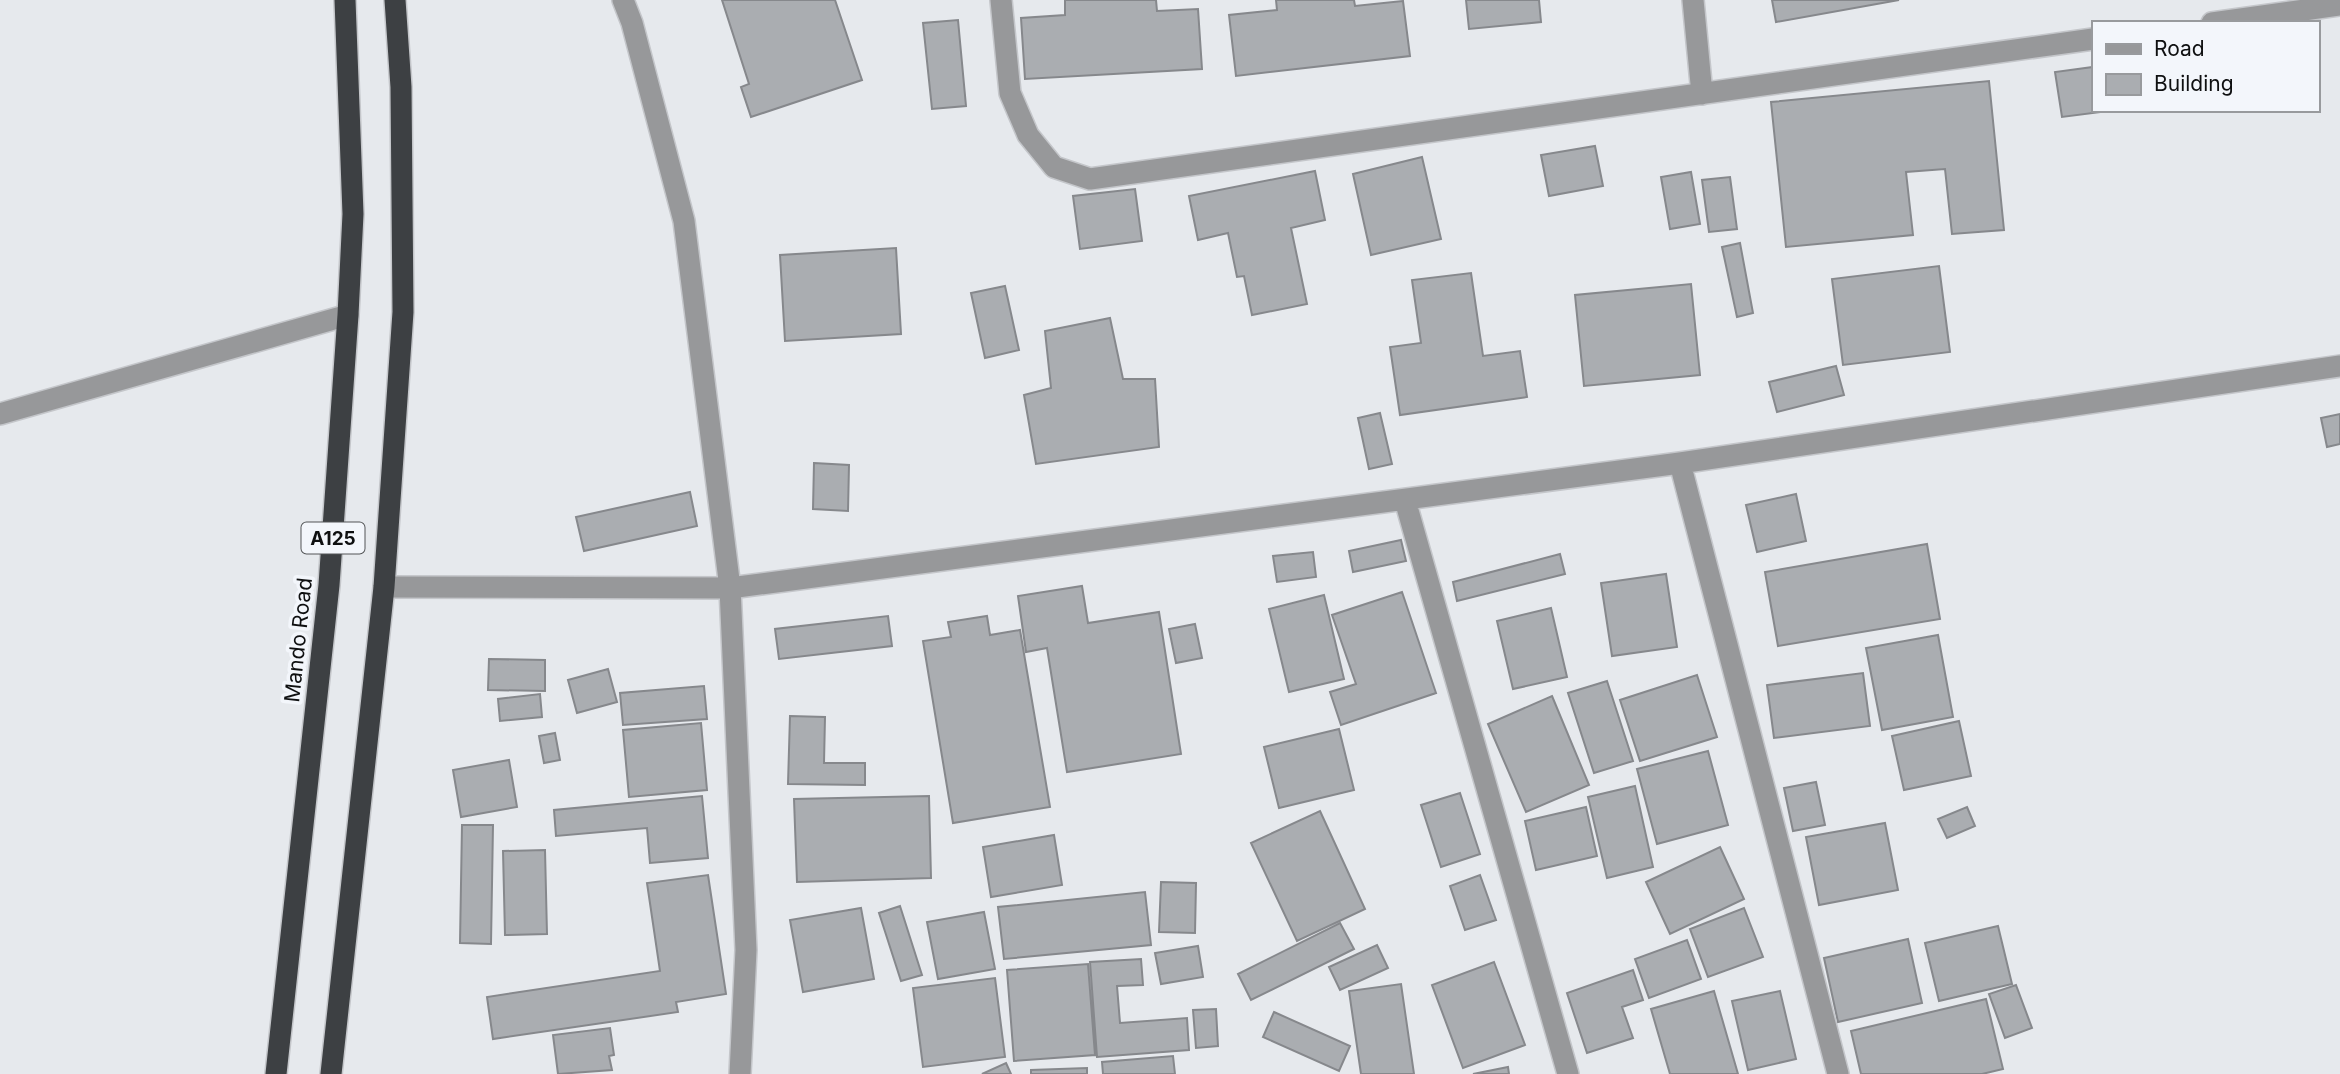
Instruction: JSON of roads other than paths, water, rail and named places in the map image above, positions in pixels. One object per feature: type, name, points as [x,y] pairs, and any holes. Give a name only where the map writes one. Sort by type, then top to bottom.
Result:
[{"type":"highway","name":"Mando Road","points":[[276,1074],[329,585],[348,315],[352,214],[345,0]]},
{"type":"highway","name":"A125","points":[[331,1074],[384,587],[403,312],[401,87],[395,0]]},
{"type":"street","points":[[623,0],[632,23],[684,221],[730,588],[746,950],[740,1074]]},
{"type":"street","points":[[1001,0],[1010,93],[1028,135],[1054,167],[1090,179],[2092,39]]},
{"type":"street","points":[[1693,0],[1702,94]]},
{"type":"street","points":[[2227,21],[2340,5]]},
{"type":"street","points":[[0,415],[348,315]]},
{"type":"street","points":[[384,587],[730,588],[1680,463],[2340,366]]},
{"type":"street","points":[[1680,463],[1838,1074]]},
{"type":"street","points":[[1405,500],[1568,1074]]}]
